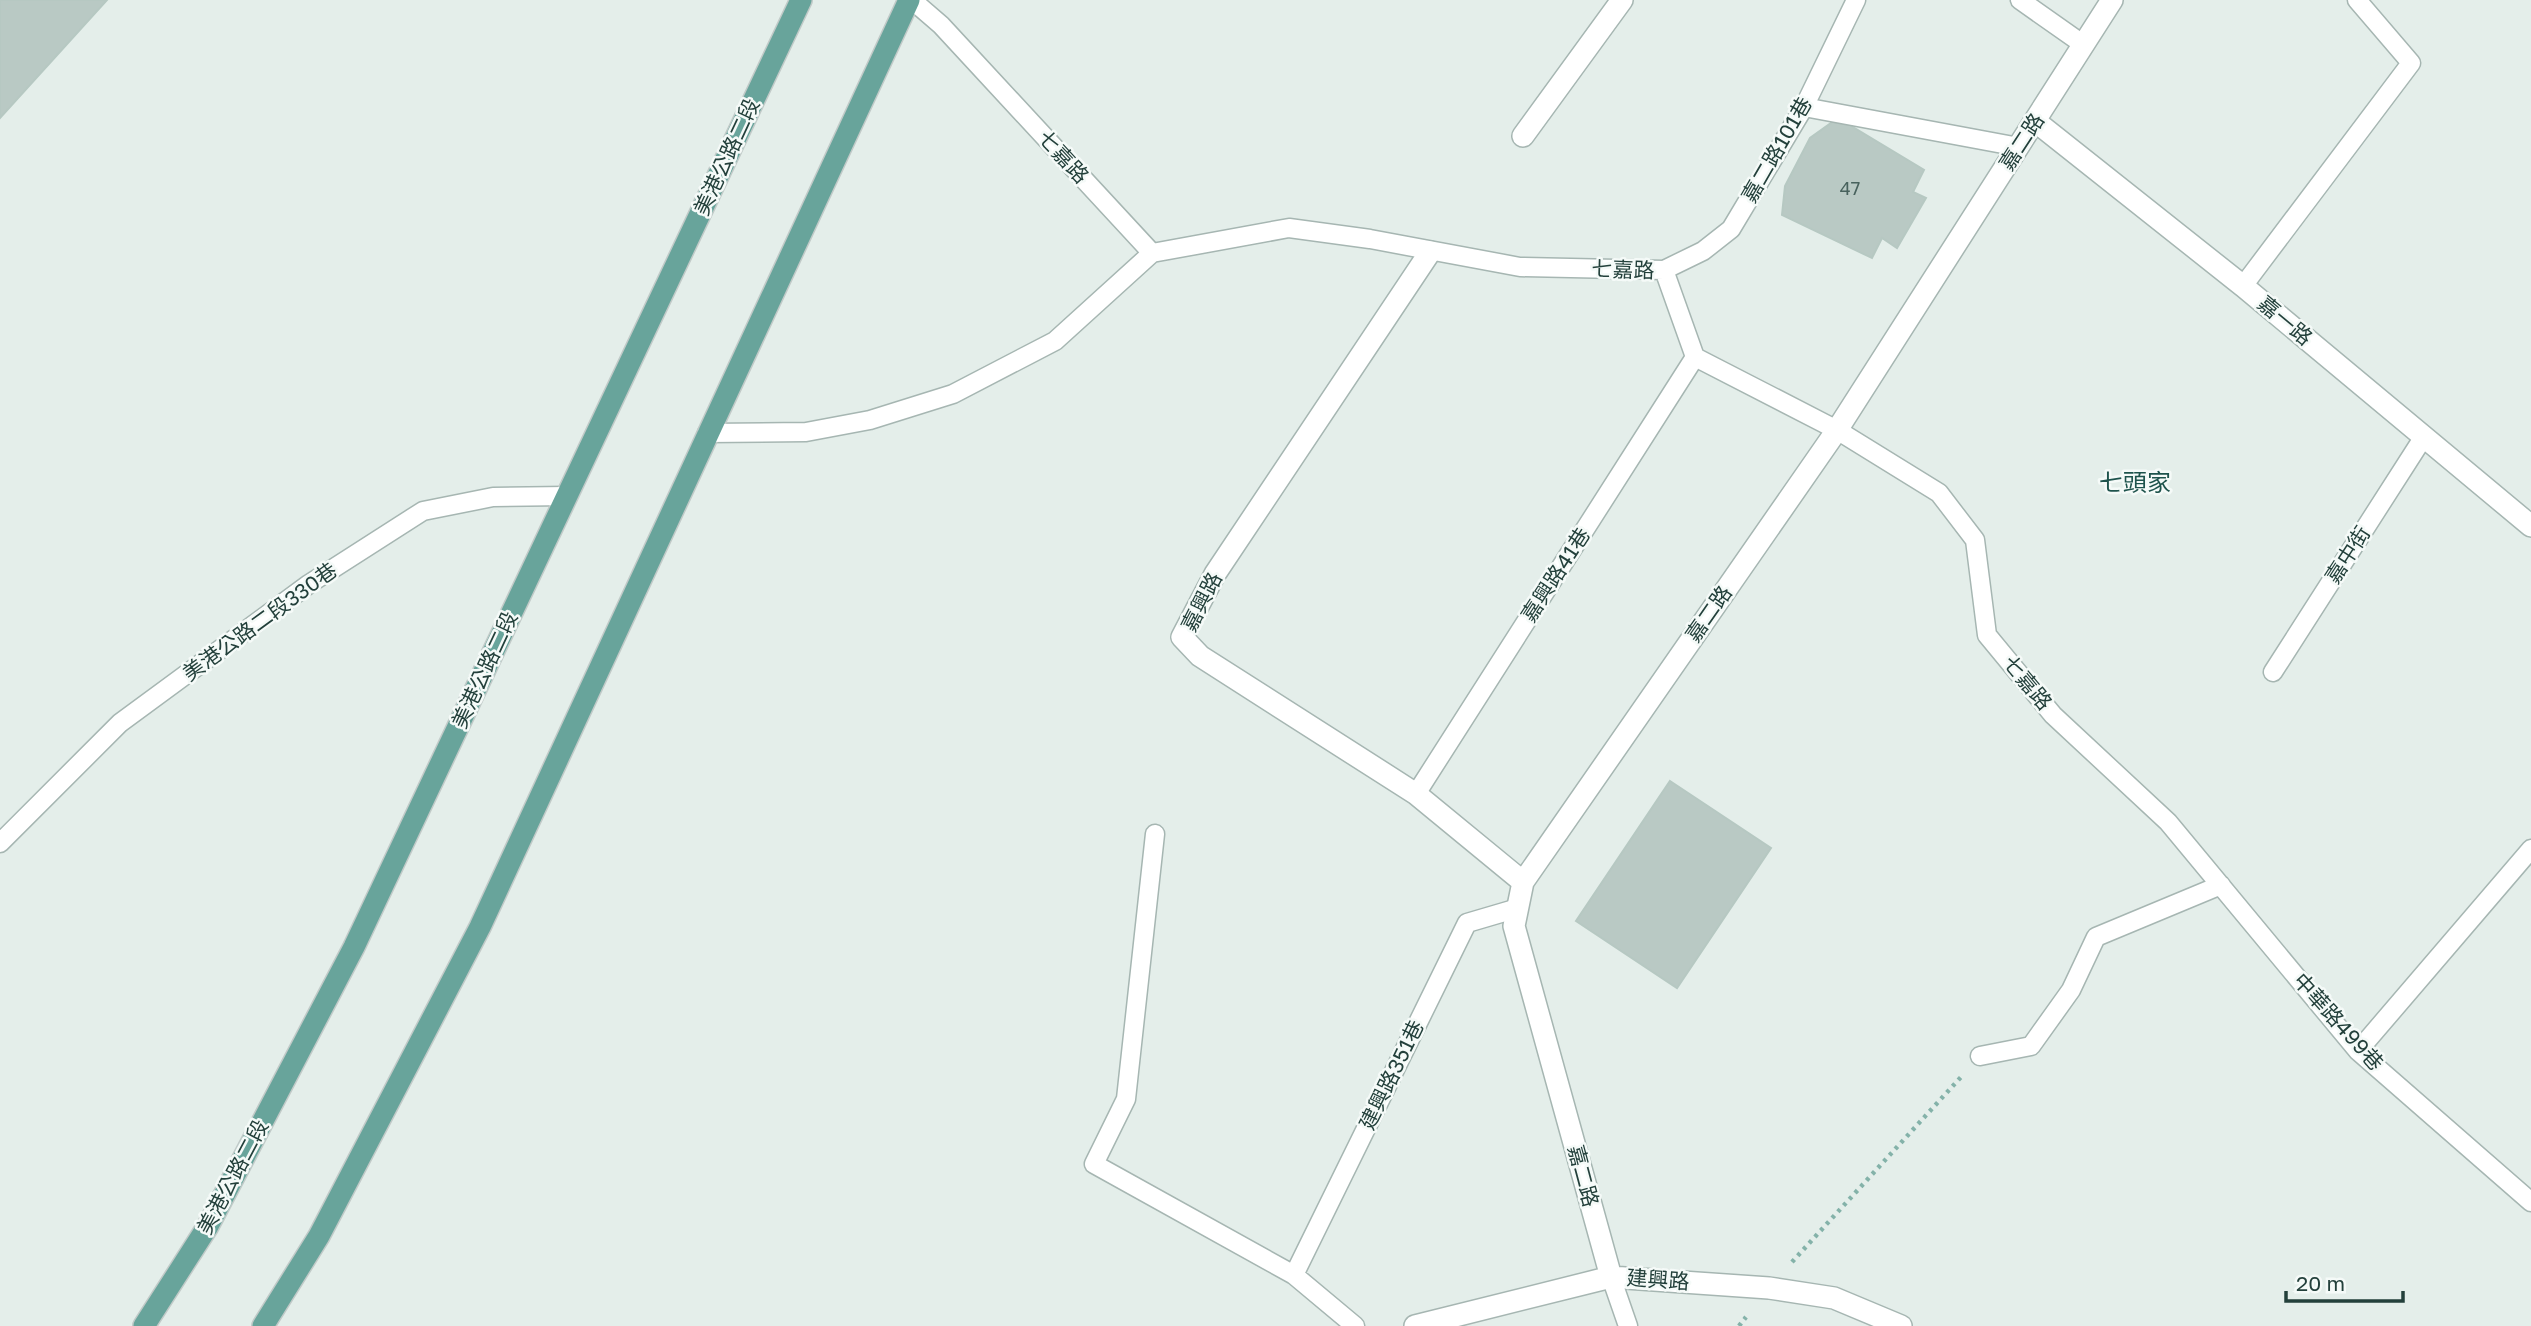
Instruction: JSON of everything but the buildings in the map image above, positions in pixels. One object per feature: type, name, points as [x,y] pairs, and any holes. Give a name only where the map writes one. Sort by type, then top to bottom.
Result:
[{"type":"main road","name":"美港公路二段","points":[[144,1326],[208,1226],[354,947],[801,0]]},
{"type":"main road","points":[[263,1326],[319,1236],[480,927],[910,0]]},
{"type":"street","points":[[1523,136],[1622,0]]},
{"type":"street","name":"嘉二路","points":[[1611,1277],[1514,926],[1523,881],[1837,430],[2112,0]]},
{"type":"street","name":"嘉一路","points":[[2035,121],[2243,286],[2531,526]]},
{"type":"street","name":"嘉興路","points":[[1430,251],[1215,574],[1182,636],[1200,656],[1416,794],[1523,881]]},
{"type":"street","name":"建興路","points":[[1415,1326],[1611,1277],[1769,1288],[1834,1298],[1901,1326]]},
{"type":"lane","name":"七嘉路","points":[[910,0],[941,25],[1152,253],[1289,228],[1370,239],[1520,267],[1664,270],[1695,357],[1837,430],[1939,493],[1975,540],[1987,635],[2053,715],[2168,822],[2221,886]]},
{"type":"lane","name":"嘉二路101巷","points":[[1664,270],[1703,251],[1731,229],[1804,107],[1856,0]]},
{"type":"lane","points":[[2020,0],[2084,45]]},
{"type":"lane","points":[[2243,286],[2412,63],[2357,0]]},
{"type":"lane","points":[[1804,107],[2019,147]]},
{"type":"lane","points":[[707,433],[806,432],[870,420],[953,394],[1055,341],[1152,253]]},
{"type":"lane","name":"嘉興路41巷","points":[[1416,794],[1695,357]]},
{"type":"lane","name":"嘉中街","points":[[2273,672],[2423,438]]},
{"type":"lane","name":"美港公路二段330巷","points":[[0,843],[120,723],[309,584],[423,511],[493,497],[567,496]]},
{"type":"lane","points":[[1155,834],[1126,1100],[1094,1164],[1294,1275],[1355,1326]]},
{"type":"lane","points":[[2358,1051],[2531,849]]},
{"type":"lane","points":[[1980,1056],[2031,1046],[2071,990],[2096,937],[2221,886]]},
{"type":"lane","name":"中華路499巷","points":[[2221,886],[2358,1051],[2531,1202]]},
{"type":"lane","name":"建興路351巷","points":[[1294,1275],[1466,923],[1518,908]]},
{"type":"lane","points":[[1611,1277],[1628,1326]]},
{"type":"path","points":[[1739,1326],[1769,1288],[1980,1056]]},
{"type":"district","name":"七頭家","points":[[2135,483]]}]
